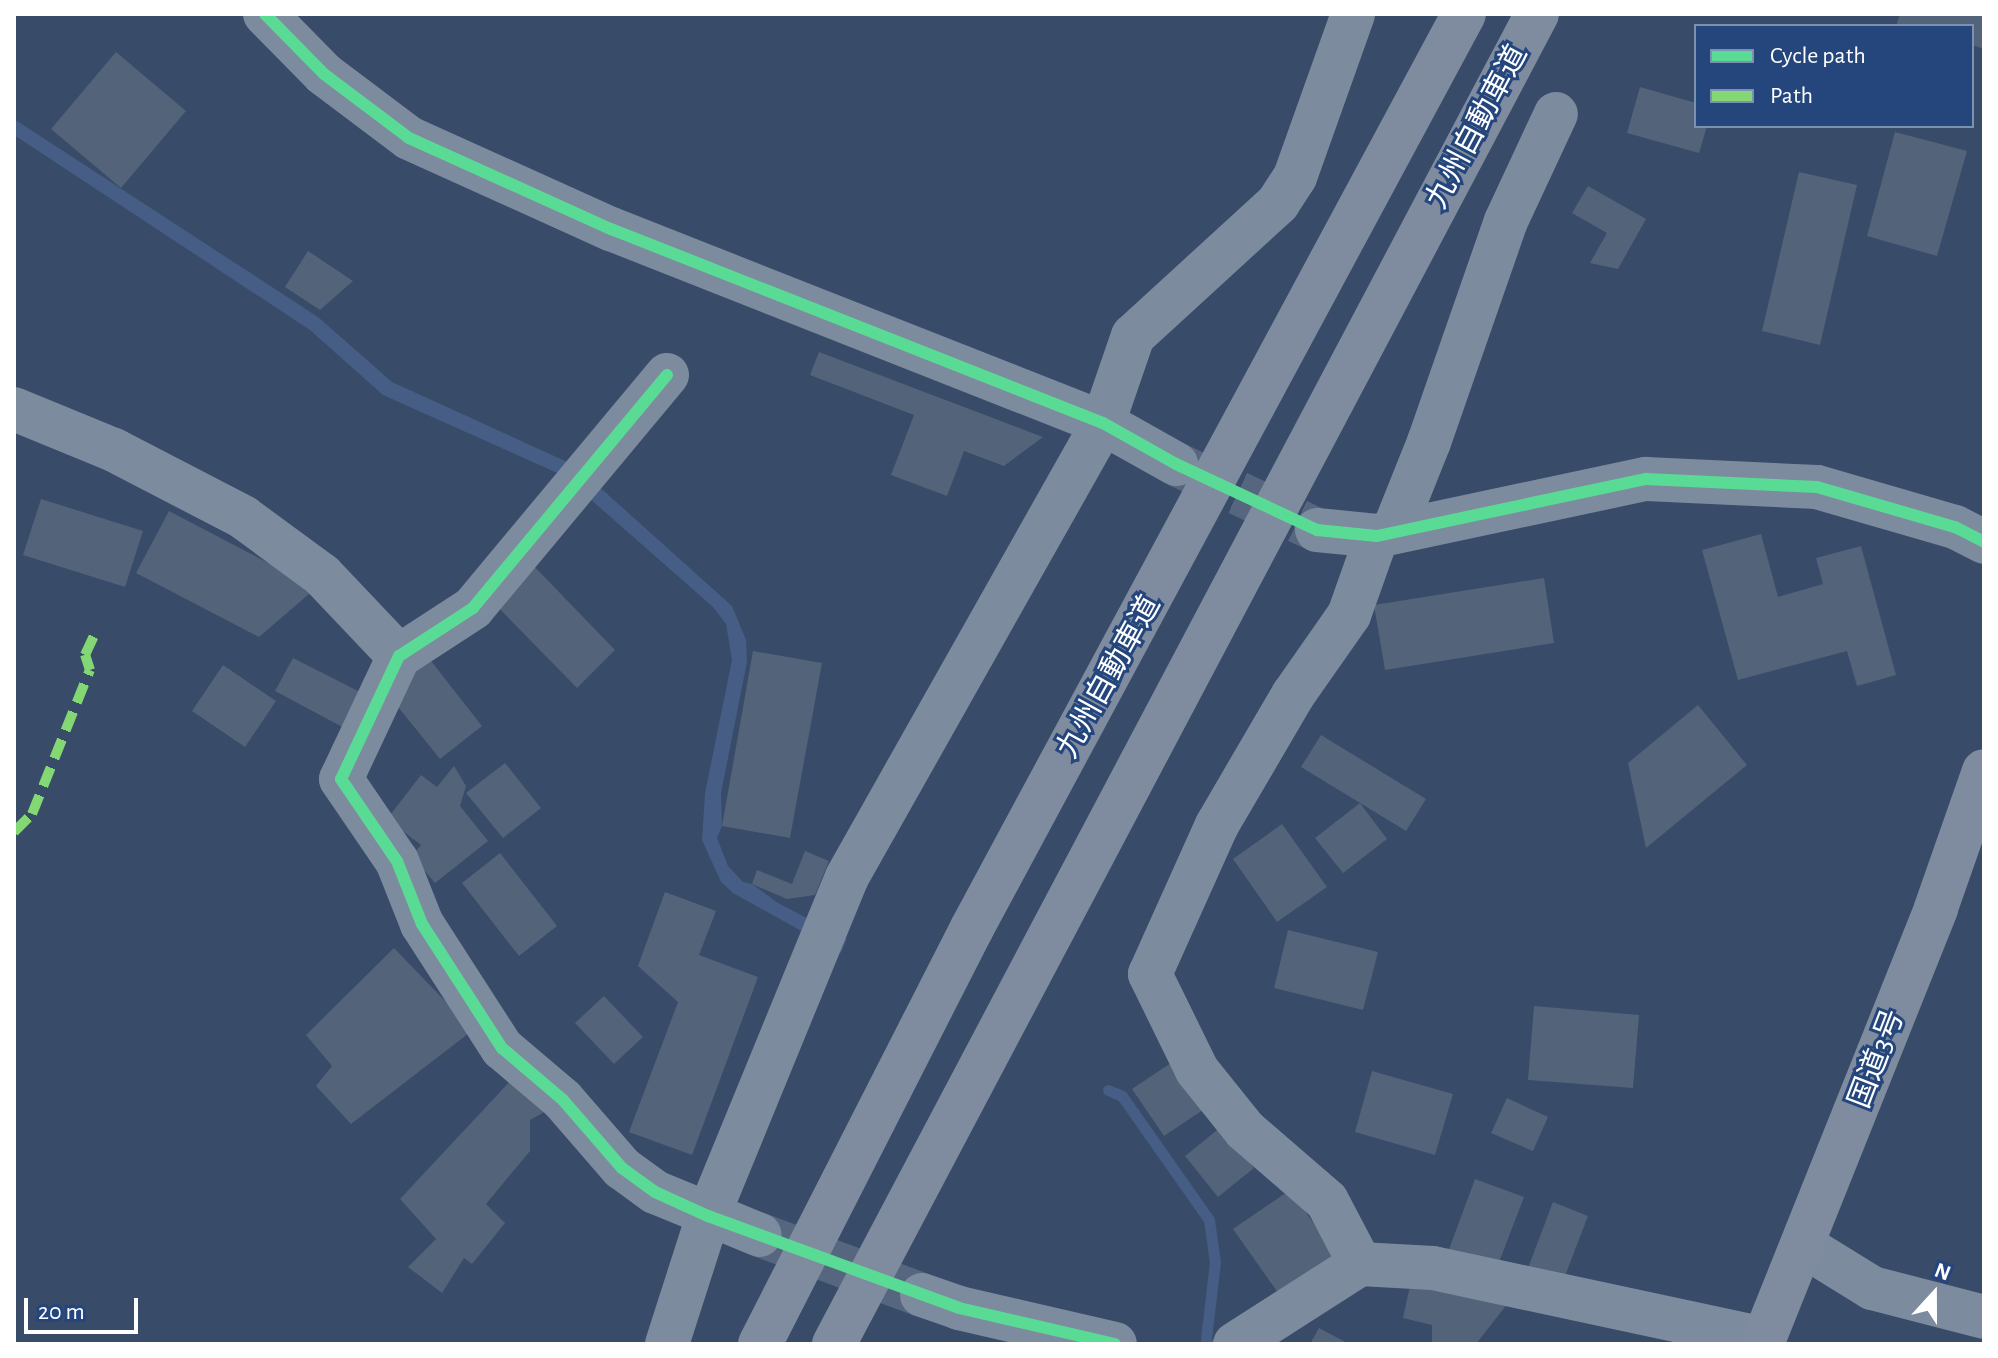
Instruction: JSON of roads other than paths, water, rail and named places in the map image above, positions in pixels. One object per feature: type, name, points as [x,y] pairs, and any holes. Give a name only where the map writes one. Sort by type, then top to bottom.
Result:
[{"type":"highway","name":"九州自動車道","points":[[760,1344],[972,928],[1464,14]]},
{"type":"highway","name":"九州自動車道","points":[[834,1344],[1537,14]]},
{"type":"highway","name":"国道3号","points":[[1763,1342],[1804,1246],[1930,923],[1984,771]]},
{"type":"street","points":[[265,14],[324,74],[409,138],[611,229],[1103,423],[1176,464]]},
{"type":"street","points":[[667,1344],[708,1216],[847,877],[1103,423],[1133,336],[1278,203],[1295,177],[1353,14]]},
{"type":"street","points":[[1360,1264],[1327,1201],[1245,1130],[1197,1070],[1150,974],[1217,825],[1293,695],[1349,615],[1429,442],[1506,221],[1556,114]]},
{"type":"street","points":[[667,375],[473,608],[399,656],[341,779],[397,861],[422,924],[502,1048],[563,1100],[622,1168],[655,1192],[760,1235]]},
{"type":"street","points":[[14,409],[114,450],[243,517],[322,575],[399,656]]},
{"type":"street","points":[[1317,530],[1385,534],[1646,479],[1661,479],[1817,487],[1955,527],[1984,542]]},
{"type":"street","points":[[1804,1246],[1872,1288],[1984,1317]]},
{"type":"street","points":[[1235,1344],[1360,1264],[1433,1268],[1763,1342]]},
{"type":"street","points":[[942,1316],[1115,1344]]},
{"type":"water","points":[[14,119],[318,317],[392,382],[576,466],[732,606],[746,640],[747,662],[721,793],[722,826],[717,838],[728,866],[743,882],[752,884],[778,903],[847,939],[841,953],[733,893],[721,882],[702,840],[705,793],[732,660],[726,624],[713,607],[564,476],[383,395],[310,330],[14,135]]},
{"type":"waterway","points":[[1108,1090],[1122,1096],[1209,1220],[1215,1262],[1206,1339],[1208,1344]]},
{"type":"tunnel","points":[[1178,465],[1317,530]]},
{"type":"tunnel","points":[[760,1235],[922,1295]]}]
